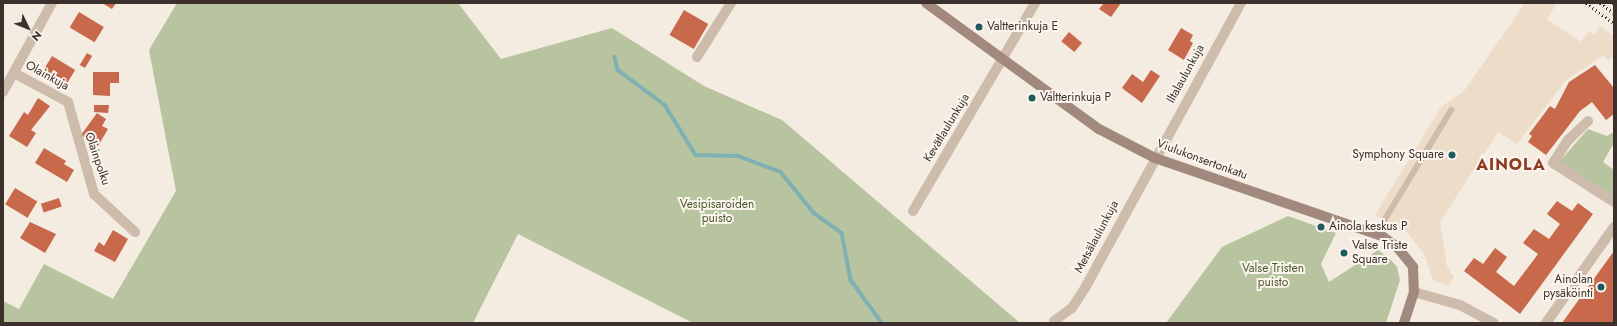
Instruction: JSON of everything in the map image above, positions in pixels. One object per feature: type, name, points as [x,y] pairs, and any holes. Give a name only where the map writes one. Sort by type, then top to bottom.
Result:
[{"type":"street","points":[[3,92],[52,3]]},
{"type":"street","points":[[697,57],[731,3]]},
{"type":"street","name":"Viulukonsertonkatu","points":[[926,3],[1099,128],[1155,158],[1376,234],[1406,256],[1413,267],[1414,292],[1404,323]]},
{"type":"street","name":"Kevätlaulunkuja","points":[[913,211],[1035,3]]},
{"type":"street","name":"Iltalaulunkuja","points":[[1155,158],[1241,3]]},
{"type":"street","name":"Olainkuja","points":[[14,72],[68,102]]},
{"type":"street","name":"Olainpolku","points":[[68,102],[94,194],[136,232]]},
{"type":"street","points":[[1588,122],[1568,140],[1554,163],[1614,202]]},
{"type":"street","name":"Metsälaulunkuja","points":[[1053,322],[1072,308],[1155,158]]},
{"type":"street","points":[[1546,323],[1614,228]]},
{"type":"street","points":[[1414,292],[1460,305],[1494,323]]},
{"type":"lane","points":[[1376,234],[1451,110]]},
{"type":"green space","name":"Vesipisaroiden puisto","points":[[177,3],[458,3],[501,59],[612,28],[704,86],[782,120],[1020,323],[693,323],[518,234],[473,323],[3,323],[3,301],[19,309],[44,264],[113,299],[176,191],[149,50]]},
{"type":"green space","points":[[1588,129],[1607,136],[1614,132],[1614,143],[1603,162],[1614,170],[1614,196],[1559,162]]},
{"type":"green space","name":"Valse Tristen puisto","points":[[1288,216],[1336,233],[1321,264],[1329,282],[1378,250],[1390,259],[1397,267],[1400,280],[1386,323],[1166,323],[1222,247]]},
{"type":"shaded area","points":[[1525,3],[1557,3],[1547,19],[1581,42],[1589,31],[1594,35],[1600,26],[1614,36],[1614,55],[1609,60],[1603,56],[1566,80],[1517,144],[1498,132],[1440,222],[1447,266],[1454,277],[1448,286],[1433,280],[1424,254],[1407,232],[1375,215],[1441,107],[1464,91]]},
{"type":"building","points":[[102,3],[116,3],[112,9]]},
{"type":"building","points":[[1104,3],[1121,3],[1111,17],[1099,9]]},
{"type":"building","points":[[684,10],[708,24],[694,49],[670,35]]},
{"type":"building","points":[[79,12],[104,27],[95,42],[70,27]]},
{"type":"building","points":[[1181,28],[1193,35],[1190,41],[1193,43],[1184,60],[1168,50]]},
{"type":"building","points":[[1069,32],[1082,43],[1074,52],[1061,41]]},
{"type":"building","points":[[87,53],[92,56],[85,68],[80,65]]},
{"type":"building","points":[[52,56],[75,70],[66,85],[43,71]]},
{"type":"building","points":[[1595,65],[1614,88],[1614,114],[1606,120],[1592,102],[1580,111],[1546,155],[1528,142],[1532,136],[1529,134],[1550,106],[1555,109],[1569,82]]},
{"type":"building","points":[[1151,70],[1160,76],[1142,103],[1122,88],[1132,74],[1143,82]]},
{"type":"building","points":[[93,72],[119,72],[119,83],[110,83],[110,96],[93,95]]},
{"type":"building","points":[[38,98],[50,106],[31,130],[36,133],[27,147],[9,136],[24,112],[28,115]]},
{"type":"building","points":[[94,105],[109,105],[108,113],[94,112]]},
{"type":"building","points":[[97,113],[106,119],[102,126],[108,129],[98,146],[81,135]]},
{"type":"building","points":[[44,148],[66,161],[64,164],[74,170],[67,182],[35,163]]},
{"type":"building","points":[[15,188],[37,201],[28,218],[5,204]]},
{"type":"building","points":[[59,198],[62,207],[44,212],[41,204]]},
{"type":"building","points":[[1557,201],[1572,211],[1578,203],[1593,214],[1520,314],[1464,271],[1474,258],[1483,264],[1495,248],[1507,257],[1496,272],[1514,286],[1538,254],[1523,243],[1534,229],[1549,239],[1560,224],[1547,214]]},
{"type":"building","points":[[30,222],[56,234],[45,253],[20,238]]},
{"type":"building","points":[[113,230],[128,239],[115,262],[94,251],[99,242],[104,246]]},
{"type":"building","name":"Ainolan pysäköinti","points":[[1614,251],[1614,323],[1562,323]]},
{"type":"waterway","points":[[615,57],[618,70],[665,105],[696,155],[738,156],[781,172],[814,213],[842,233],[851,280],[882,323]]},
{"type":"railway","points":[[1586,3],[1614,23]]},
{"type":"railway","points":[[1600,3],[1614,13]]},
{"type":"place","name":"Valtterinkuja E","points":[[979,27]]},
{"type":"place","name":"Valtterinkuja P","points":[[1032,98]]},
{"type":"place","name":"Symphony Square","points":[[1452,155]]},
{"type":"place","name":"Ainola keskus P","points":[[1321,227]]},
{"type":"place","name":"Valse Triste Square","points":[[1344,253]]},
{"type":"place","name":"Ainolan pysäköinti","points":[[1601,287]]},
{"type":"district","name":"AINOLA","points":[[1511,165]]}]
